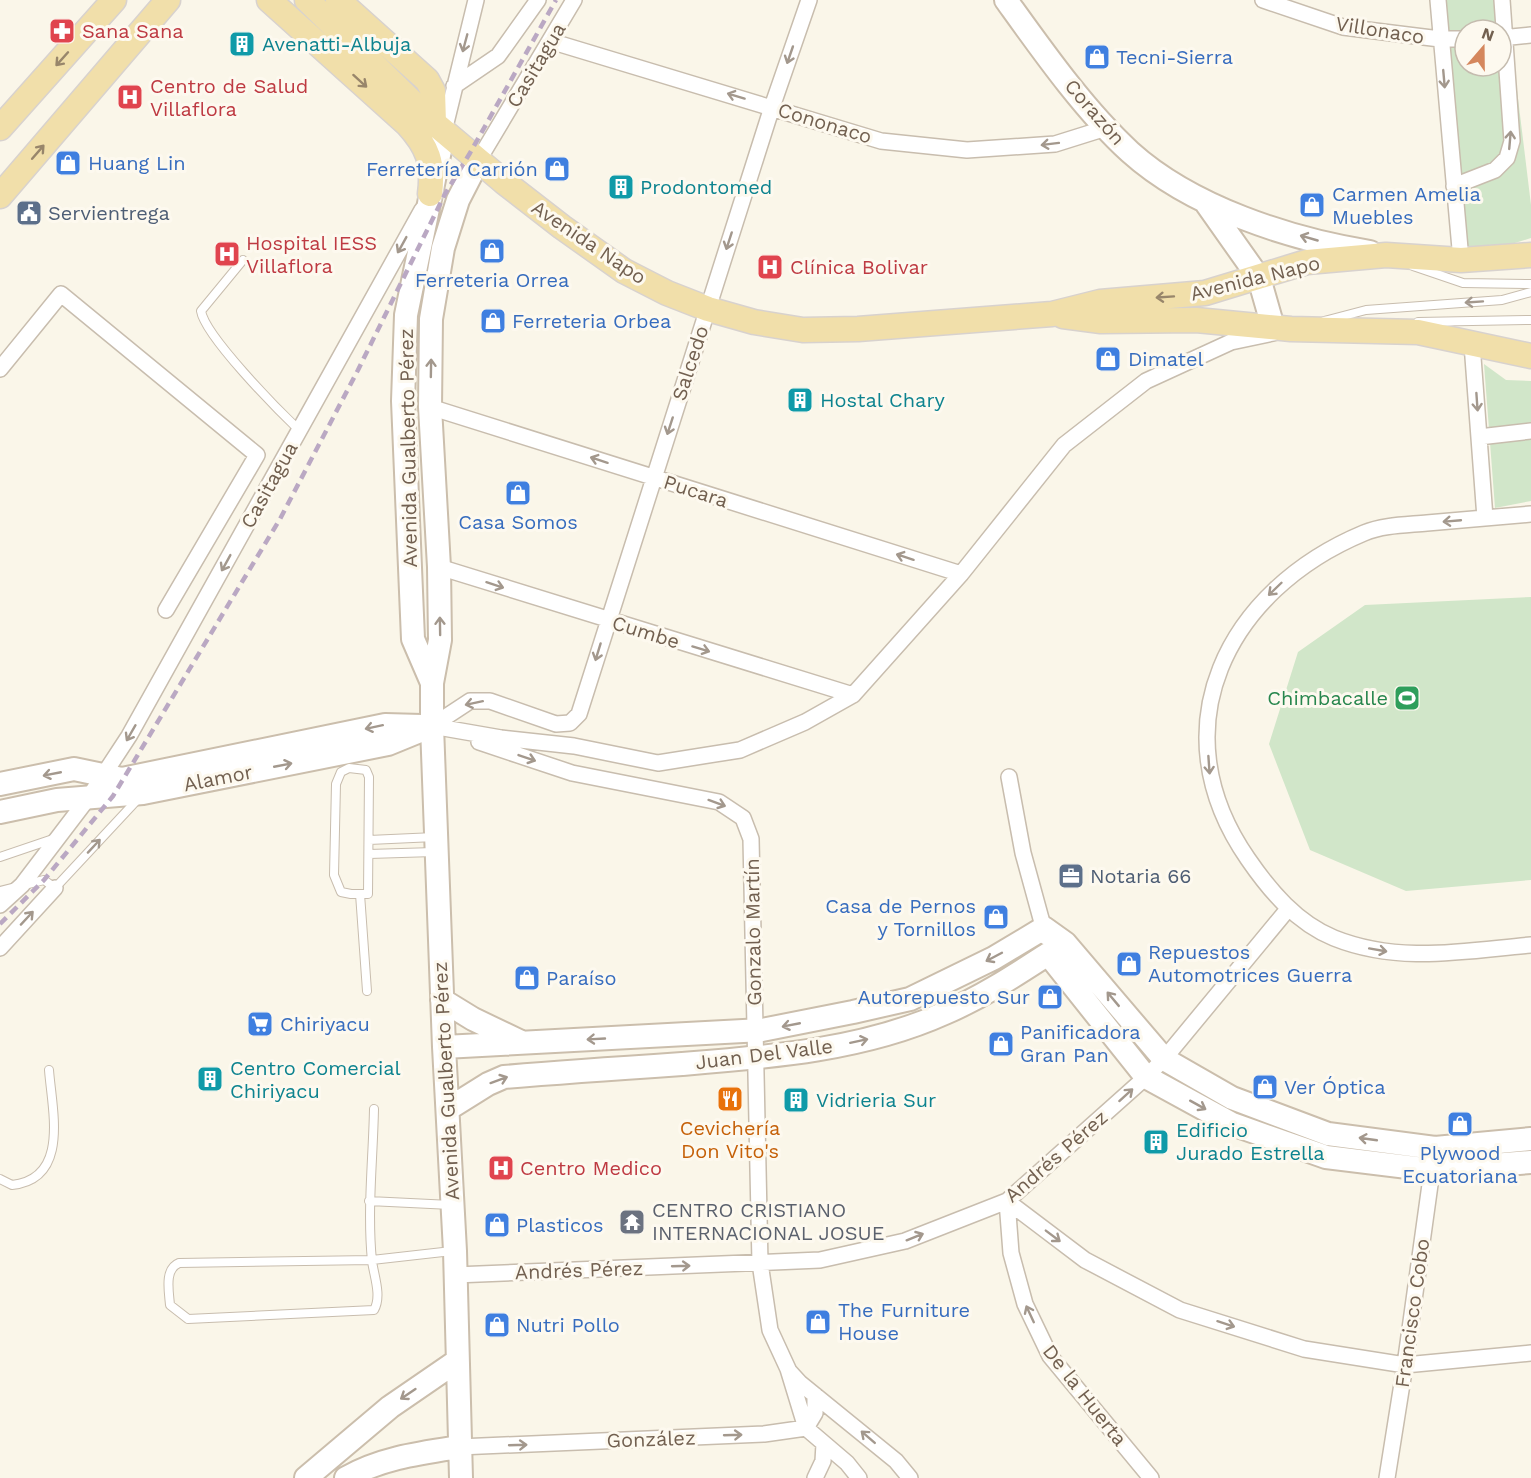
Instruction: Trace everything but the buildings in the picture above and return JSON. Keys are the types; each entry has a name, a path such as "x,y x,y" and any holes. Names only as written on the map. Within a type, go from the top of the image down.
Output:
{"main road":[{"path":"0,128 114,0"},
{"path":"0,196 168,0"},
{"path":"269,0 420,138 429,155 433,175 430,194"},
{"name":"Avenida Napo","path":"307,0 439,127 562,228 624,271 667,293 708,309 754,322 803,330 858,329 1052,314 1100,302 1205,293 1307,262 1386,255 1461,260 1531,255"},
{"path":"338,0 427,80 433,92 439,127 407,124"},
{"name":"Avenida Napo","path":"1052,314 1101,321 1196,320 1282,328 1418,332 1531,356"}],"street":[{"name":"Avenida Gualberto Pérez","path":"432,683 413,639 403,401 406,315 430,194 439,127 454,86 476,0"},
{"name":"Casitagua","path":"454,86 498,56 538,0"},
{"name":"Casitagua","path":"478,161 574,0"},
{"name":"Salcedo","path":"570,723 579,714 772,107 809,0"},
{"name":"Corazón","path":"1006,0 1041,49 1106,128 1150,168 1205,202 1241,217 1302,236 1386,255"},
{"name":"Villonaco","path":"1263,0 1344,27 1453,39"},
{"path":"1438,0 1461,260"},
{"path":"1502,0 1503,18"},
{"path":"1513,37 1531,35"},
{"name":"Cononaco","path":"550,41 881,141 967,150 1055,144 1106,128"},
{"path":"1454,186 1495,170 1508,158 1512,141 1507,78"},
{"name":"Avenida Gualberto Pérez","path":"461,1478 455,1251 444,1047 432,726 432,683 441,640 430,407 431,319 443,248 458,200 478,161"},
{"name":"Casitagua","path":"0,905 22,885 89,797 129,736 430,194"},
{"name":"Corazón","path":"1205,202 1259,278 1282,328"},
{"path":"0,369 61,294 257,455 166,610"},
{"path":"432,726 501,738 574,746 657,762 740,750 805,722 853,695 961,574 1064,445 1146,381 1231,342 1282,328"},
{"path":"1472,344 1485,518"},
{"name":"Pucara","path":"430,407 961,574"},
{"path":"1479,437 1531,431"},
{"path":"1531,514 1390,526 1366,532 1313,559 1280,583 1256,607 1237,634 1221,664 1211,701 1207,736 1209,775 1222,811 1240,847 1262,879 1288,909 1310,925 1332,937 1364,948 1393,953 1421,955 1531,945"},
{"name":"Cumbe","path":"439,567 853,695"},
{"name":"Alamor","path":"0,812 57,800 143,794 388,744 432,726 470,701 490,700 556,724 570,723"},
{"name":"Alamor","path":"0,784 74,769 122,779 385,725 432,726"},
{"name":"Gonzalo Martín","path":"432,726 572,773 719,802 744,818 751,838 760,1263 770,1330 788,1369 806,1428"},
{"path":"1009,777 1023,853 1044,928 1146,1077 1232,1124 1326,1157 1432,1170 1531,1161"},
{"path":"0,948 55,888"},
{"name":"Andrés Pérez","path":"455,1275 820,1260 905,1241 1007,1201 1164,1059 1288,909"},
{"name":"Juan Del Valle","path":"444,1047 754,1030 792,1025 910,999 994,958 1044,928"},
{"path":"1057,949 1164,1059 1232,1098 1328,1134 1435,1148 1531,1139"},
{"name":"Juan Del Valle","path":"448,1109 488,1084 504,1077 757,1058 862,1040 945,1014 1000,986 1057,949"},
{"path":"442,1000 473,1019 522,1042"},
{"name":"Francisco Cobo","path":"1388,1478 1435,1148"},
{"path":"1007,1201 1085,1260 1180,1310 1304,1349 1405,1365 1531,1353"},
{"name":"De la Huerta","path":"1007,1201 1011,1252 1025,1304 1050,1356 1152,1478"},
{"path":"306,1478 390,1407 457,1361"},
{"name":"Gonzalo Martín","path":"788,1369 815,1395 896,1461 910,1478"},
{"path":"815,1395 816,1413 806,1428 847,1463 859,1478"},
{"name":"González","path":"459,1447 764,1434 806,1428"},
{"path":"815,1478 823,1461 824,1444"},
{"path":"346,1478 360,1470 399,1457 459,1447"}],"lane":[{"path":"1386,255 1463,284 1531,285"},
{"path":"243,260 201,311 202,317 213,336 299,430"},
{"path":"1282,328 1366,310 1502,300 1531,292"},
{"path":"1415,322 1531,320"},
{"path":"1282,328 1368,322"},
{"path":"349,768 366,770 369,777 369,854 368,894 341,892 334,875 336,784 341,772 349,768"},
{"path":"0,891 44,880 55,888 143,794"},
{"path":"0,857 57,838"},
{"path":"369,840 436,844"},
{"path":"369,854 436,844"},
{"path":"360,894 367,991"},
{"path":"0,1179 12,1185 28,1182 40,1175 51,1156 54,1136 49,1070"},
{"path":"374,1109 369,1201 372,1260 378,1300 374,1310 188,1319 170,1305 169,1271 172,1265 179,1263 372,1260 455,1251"},
{"path":"369,1201 452,1205"}],"green space":[{"path":"1439,0 1506,0 1508,18 1453,18 1453,78 1513,78 1513,57 1531,205 1531,238 1461,260"},
{"path":"1484,364 1506,380 1531,381 1531,501 1495,508"},
{"name":"Chimbacalle","path":"1531,597 1531,880 1406,891 1310,850 1269,744 1298,652 1365,605"}],"railway":[{"path":"0,924 44,880 113,796 280,519 358,370 445,194 556,0"}],"place":[{"name":"Sana Sana","path":"62,31"},
{"name":"Avenatti-Albuja","path":"242,44"},
{"name":"Tecni-Sierra","path":"1097,57"},
{"name":"Centro de Salud Villaflora","path":"130,97"},
{"name":"Huang Lin","path":"68,163"},
{"name":"Ferretería Carrión","path":"557,169"},
{"name":"Prodontomed","path":"621,187"},
{"name":"Carmen Amelia Muebles","path":"1312,205"},
{"name":"Servientrega","path":"29,213"},
{"name":"Ferreteria Orrea","path":"492,251"},
{"name":"Hospital IESS Villaflora","path":"227,254"},
{"name":"Clínica Bolivar","path":"770,267"},
{"name":"Ferreteria Orbea","path":"493,321"},
{"name":"Dimatel","path":"1108,359"},
{"name":"Hostal Chary","path":"800,400"},
{"name":"Casa Somos","path":"518,493"},
{"name":"Chimbacalle","path":"1407,698"},
{"name":"Notaria 66","path":"1071,876"},
{"name":"Casa de Pernos y Tornillos","path":"996,917"},
{"name":"Repuestos Automotrices Guerra","path":"1129,964"},
{"name":"Paraíso","path":"527,978"},
{"name":"Autorepuesto Sur","path":"1050,997"},
{"name":"Chiriyacu","path":"260,1024"},
{"name":"Panificadora Gran Pan","path":"1001,1044"},
{"name":"Centro Comercial Chiriyacu","path":"210,1079"},
{"name":"Ver Óptica","path":"1265,1087"},
{"name":"Cevichería Don Vito's","path":"730,1099"},
{"name":"Vidrieria Sur","path":"796,1100"},
{"name":"Plywood Ecuatoriana","path":"1460,1124"},
{"name":"Edificio Jurado Estrella","path":"1156,1142"},
{"name":"Centro Medico","path":"501,1168"},
{"name":"CENTRO CRISTIANO INTERNACIONAL JOSUE","path":"632,1222"},
{"name":"Plasticos","path":"497,1225"},
{"name":"The Furniture House","path":"818,1322"},
{"name":"Nutri Pollo","path":"497,1325"}]}
